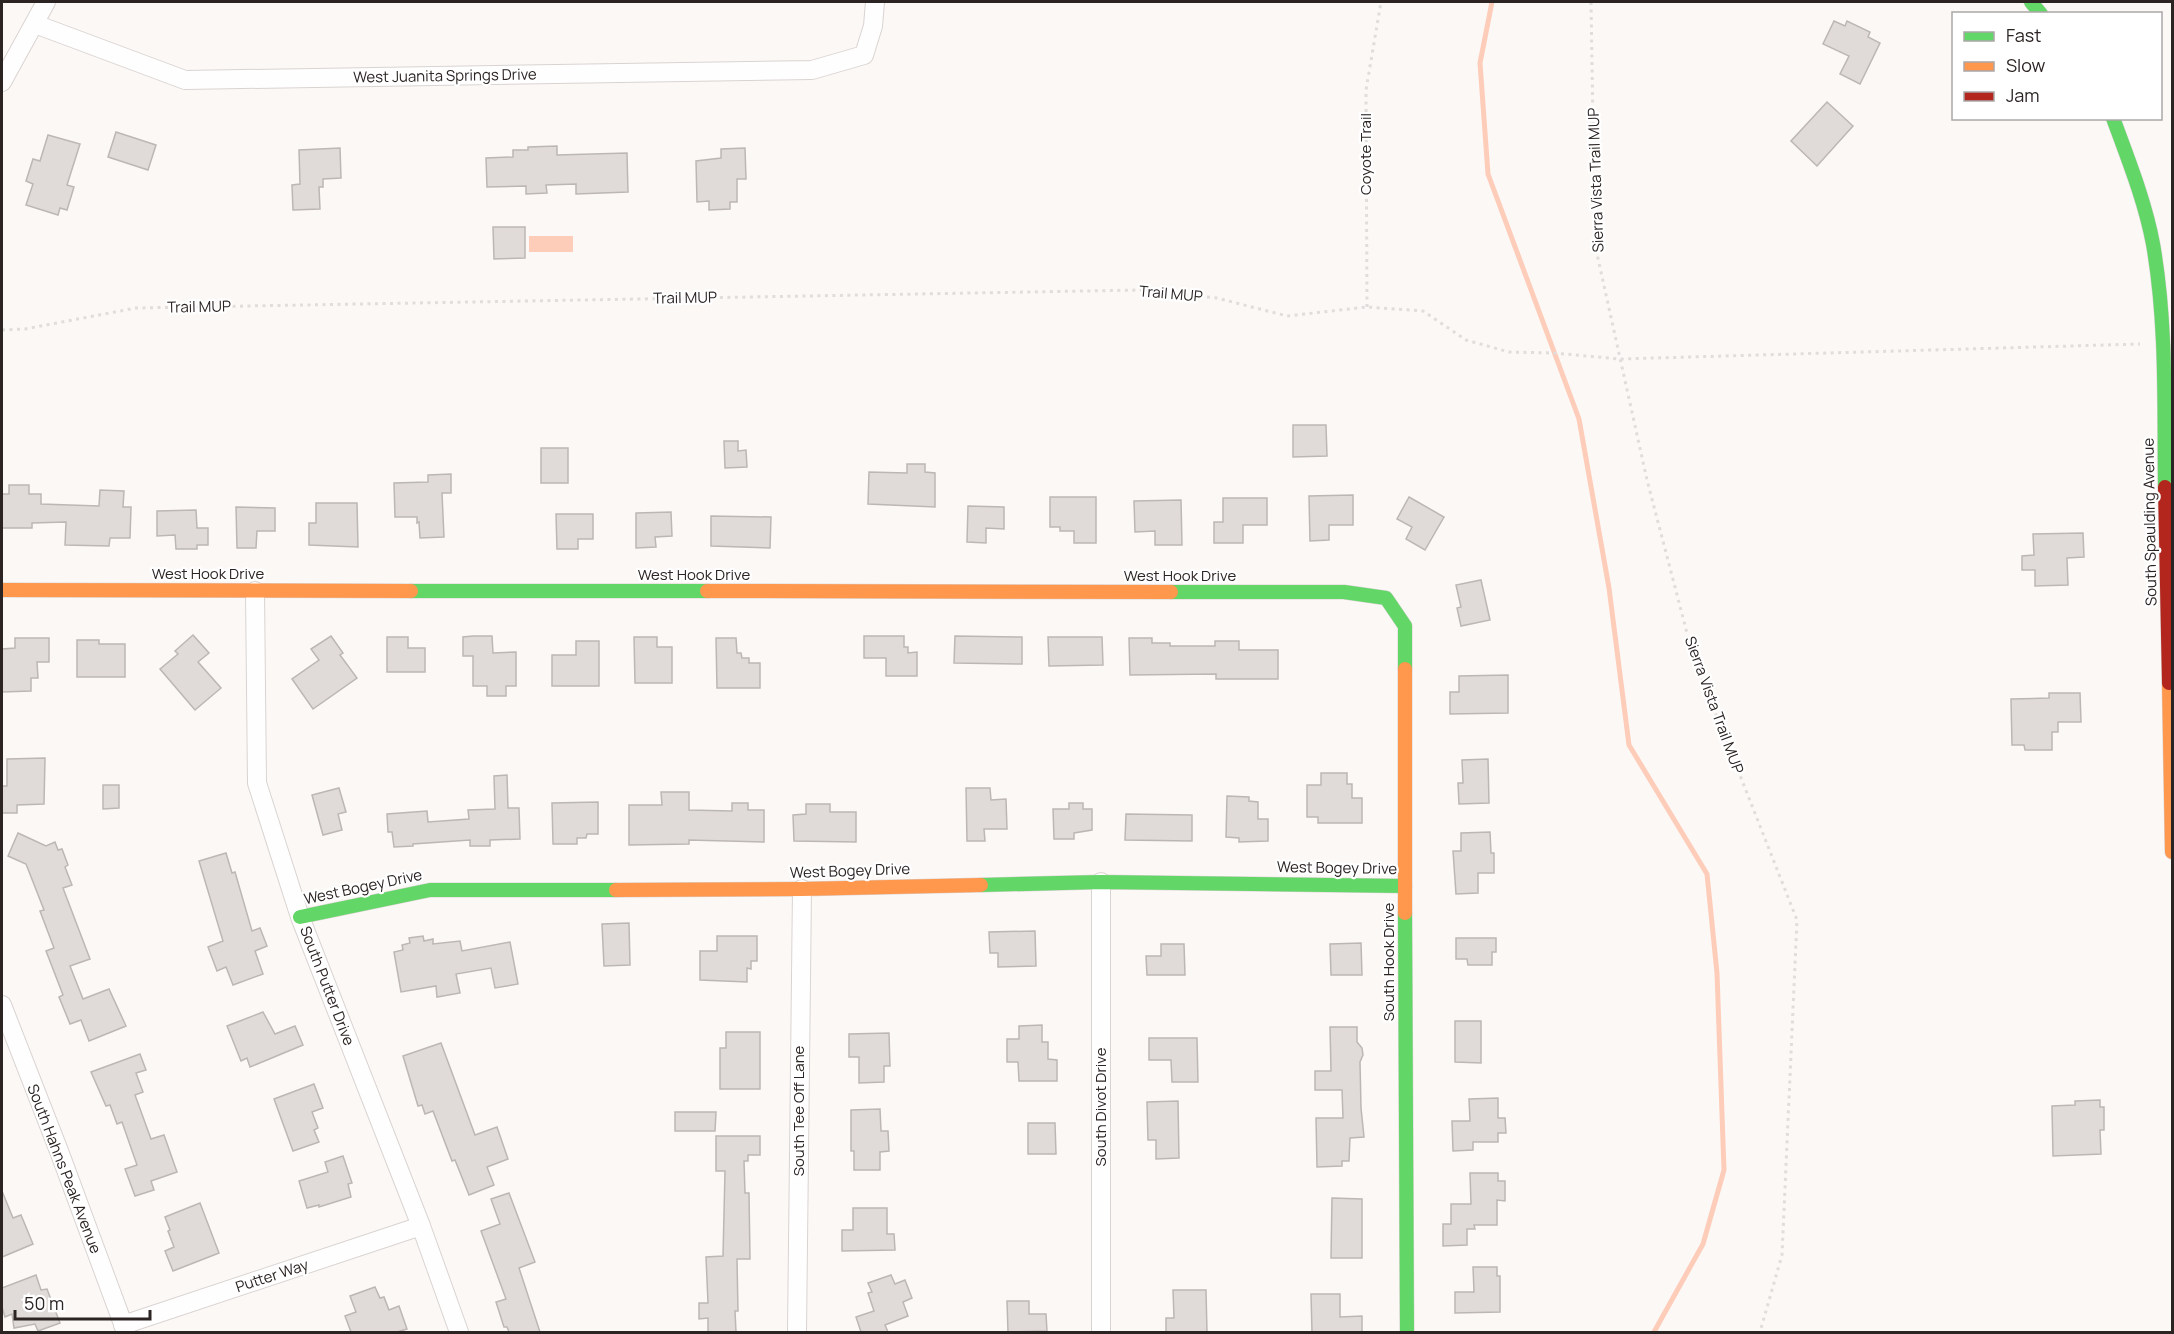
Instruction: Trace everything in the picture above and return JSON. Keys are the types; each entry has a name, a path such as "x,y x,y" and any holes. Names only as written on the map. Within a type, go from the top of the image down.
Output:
{"street":[{"path":"2,82 46,2"},
{"name":"West Juanita Springs Drive","path":"35,24 185,80 812,70 864,55 873,26 875,2"},
{"name":"South Spaulding Avenue","path":"2114,120 2140,194 2153,244 2168,377 2172,852"},
{"name":"West Hook Drive","path":"2,590 1344,592 1386,598"},
{"name":"South Putter Drive","path":"255,591 257,783 300,917 421,1226 459,1332"},
{"name":"South Hook Drive","path":"1386,598 1405,626 1407,1332"},
{"name":"West Bogey Drive","path":"300,917 430,890 802,889 1101,882 1405,886"},
{"name":"South Divot Drive","path":"1101,882 1101,1332"},
{"name":"South Tee Off Lane","path":"797,1332 802,889"},
{"name":"South Hahns Peak Avenue","path":"2,1005 125,1329"},
{"name":"Putter Way","path":"125,1329 421,1226"}],"path":[{"name":"Coyote Trail","path":"1367,308 1366,90 1381,2"},
{"name":"Sierra Vista Trail MUP","path":"1591,2 1595,245 1647,480 1693,656 1797,920 1782,1255 1760,1332"},
{"name":"Trail MUP","path":"2,330 25,329 136,308 1130,291 1217,298 1287,316 1367,308 1422,311 1466,340 1509,352 1554,353 1620,359 2143,344"}],"shaded area":[{"path":"529,236 573,236 573,252 529,252"}],"building":[{"path":"1834,21 1845,26 1847,21 1870,32 1868,37 1880,43 1860,84 1840,74 1849,56 1823,44"},
{"path":"1827,102 1853,126 1817,166 1791,141"},
{"path":"116,132 156,145 148,170 108,157"},
{"path":"48,135 80,144 67,185 74,187 67,210 60,208 58,215 26,205 33,184 26,181 33,159 40,161"},
{"path":"557,146 557,155 627,153 628,192 576,194 576,184 546,185 547,193 526,194 526,186 487,187 486,158 513,157 513,150 528,150 528,147"},
{"path":"340,148 341,178 323,179 323,187 319,187 320,209 293,210 292,185 300,184 299,150"},
{"path":"745,148 746,179 737,179 737,202 730,202 730,209 709,210 709,201 697,202 696,161 721,158 721,149"},
{"path":"493,227 525,227 525,258 494,259"},
{"path":"1293,425 1326,425 1327,456 1293,457"},
{"path":"724,441 738,441 738,451 746,450 747,467 725,468"},
{"path":"541,448 568,448 568,483 541,483"},
{"path":"907,464 925,464 925,472 935,473 935,507 868,504 869,472 907,473"},
{"path":"451,474 451,493 442,493 444,537 420,538 417,517 395,517 394,483 428,482 428,475"},
{"path":"9,485 29,485 29,494 41,494 41,504 99,506 100,490 124,491 123,507 131,507 130,538 110,538 109,546 65,545 66,522 32,523 32,528 2,528 2,494 9,494"},
{"path":"1353,495 1353,525 1329,525 1329,540 1310,541 1309,496"},
{"path":"1050,497 1096,497 1096,543 1074,543 1074,531 1060,531 1060,527 1050,527"},
{"path":"1409,497 1444,517 1425,550 1406,539 1412,527 1397,519"},
{"path":"1223,498 1267,498 1267,525 1243,525 1243,543 1214,543 1214,522 1223,522"},
{"path":"1181,500 1182,545 1155,545 1155,531 1135,532 1134,501"},
{"path":"316,503 357,503 358,547 309,545 309,523 316,523"},
{"path":"968,506 1004,507 1004,529 986,528 986,543 967,542"},
{"path":"236,507 275,508 275,531 257,531 256,548 237,548"},
{"path":"196,510 197,528 208,528 208,545 197,545 197,549 176,549 175,535 157,536 157,511"},
{"path":"671,512 672,536 655,537 656,547 636,548 636,513"},
{"path":"556,514 593,514 593,539 578,539 578,549 557,549"},
{"path":"711,516 771,517 770,548 711,546"},
{"path":"2083,533 2084,557 2067,558 2068,585 2035,586 2035,570 2022,570 2022,556 2034,555 2033,534"},
{"path":"1481,580 1490,620 1461,626 1457,608 1461,607 1456,585"},
{"path":"193,635 209,653 198,662 221,688 195,710 160,669 178,654 175,651"},
{"path":"331,636 343,653 340,655 357,678 313,709 292,679 319,660 311,649"},
{"path":"492,636 493,653 516,652 516,686 506,686 506,696 487,696 487,686 473,686 473,656 463,656 463,637"},
{"path":"864,636 904,636 904,647 908,647 908,653 917,652 917,676 886,676 886,658 864,658"},
{"path":"955,636 1022,637 1022,664 954,663"},
{"path":"387,637 408,637 408,648 425,648 425,672 387,672"},
{"path":"634,637 657,637 657,647 672,647 672,683 635,683"},
{"path":"1048,637 1102,637 1103,665 1049,666"},
{"path":"15,638 49,638 49,662 37,662 38,678 31,678 31,691 2,692 2,649 15,648"},
{"path":"716,638 736,638 737,653 741,653 742,658 749,658 749,663 760,663 760,688 717,688"},
{"path":"1129,638 1152,638 1152,643 1170,643 1170,646 1215,646 1215,641 1239,641 1239,650 1278,650 1278,679 1216,679 1216,674 1130,675"},
{"path":"77,640 99,640 99,644 125,644 125,677 77,677"},
{"path":"576,641 599,641 599,686 552,686 552,655 576,655"},
{"path":"1508,675 1508,713 1450,714 1450,692 1459,692 1459,676"},
{"path":"2049,693 2080,693 2081,722 2058,722 2058,732 2052,732 2052,750 2025,750 2024,745 2012,745 2011,699 2049,698"},
{"path":"45,758 44,804 17,805 17,813 2,813 2,786 7,786 7,759"},
{"path":"1488,759 1489,803 1459,804 1458,783 1463,783 1462,760"},
{"path":"1321,773 1347,773 1347,784 1352,784 1352,798 1362,798 1362,823 1318,823 1318,817 1307,817 1307,785 1321,785"},
{"path":"507,775 508,808 519,808 520,839 490,840 490,846 470,846 470,840 394,847 392,832 388,832 387,814 427,811 428,822 469,819 468,810 495,809 494,776"},
{"path":"103,785 119,785 119,808 103,809"},
{"path":"339,788 346,812 338,814 342,830 323,835 312,795"},
{"path":"966,788 990,788 991,800 1006,799 1007,829 984,829 985,841 967,841"},
{"path":"661,792 689,792 689,810 732,811 732,803 748,803 748,810 764,810 764,842 689,840 689,844 629,845 629,805 662,805"},
{"path":"1227,796 1249,797 1249,801 1258,802 1258,819 1268,819 1268,841 1239,842 1239,838 1226,837"},
{"path":"598,802 598,834 587,834 586,838 577,838 577,844 553,844 552,803"},
{"path":"1069,803 1083,803 1083,809 1092,809 1092,830 1074,833 1074,839 1054,839 1053,809 1069,809"},
{"path":"806,804 830,804 830,812 856,812 856,842 794,841 793,815 806,814"},
{"path":"1126,814 1192,815 1192,841 1125,840"},
{"path":"1490,832 1491,853 1494,853 1494,873 1478,873 1478,893 1456,894 1453,851 1461,851 1461,833"},
{"path":"18,833 46,846 55,842 58,850 62,849 68,865 65,867 72,885 63,888 90,959 70,966 83,999 109,989 126,1026 89,1041 81,1020 70,1024 59,997 63,995 46,951 54,948 40,911 44,910 26,864 8,856"},
{"path":"226,853 232,873 235,872 252,931 260,928 267,946 255,951 263,974 233,985 226,967 217,971 208,947 223,941 199,861"},
{"path":"629,923 630,965 604,966 602,924"},
{"path":"1035,931 1036,966 998,967 998,953 990,953 989,932"},
{"path":"423,936 424,941 433,939 433,944 460,941 462,951 510,942 518,984 495,988 491,968 456,974 460,993 437,997 436,986 401,992 394,952 403,950 402,945 410,943 409,938"},
{"path":"717,936 757,936 757,961 751,961 751,969 747,968 747,982 700,980 700,951 717,951"},
{"path":"1456,938 1496,938 1496,952 1492,952 1492,965 1468,965 1467,959 1456,959"},
{"path":"1361,943 1362,975 1331,975 1330,944"},
{"path":"1161,944 1184,944 1185,975 1147,975 1146,956 1161,956"},
{"path":"263,1012 275,1034 295,1026 303,1045 250,1067 247,1058 241,1061 227,1026"},
{"path":"1455,1021 1481,1021 1481,1063 1455,1062"},
{"path":"1042,1025 1042,1042 1048,1042 1048,1059 1057,1060 1057,1081 1019,1081 1018,1062 1007,1062 1007,1039 1019,1039 1019,1026"},
{"path":"1330,1027 1357,1027 1357,1042 1362,1048 1363,1055 1360,1062 1364,1137 1350,1138 1349,1161 1342,1161 1342,1166 1317,1167 1316,1118 1343,1118 1342,1090 1315,1090 1315,1071 1331,1071"},
{"path":"726,1032 760,1032 760,1089 720,1089 720,1048 726,1048"},
{"path":"889,1033 890,1066 884,1066 884,1082 859,1083 859,1057 849,1057 849,1034"},
{"path":"1149,1038 1197,1038 1198,1082 1172,1082 1171,1060 1149,1060"},
{"path":"441,1043 475,1135 497,1127 508,1159 487,1167 494,1185 469,1195 455,1160 452,1161 433,1111 425,1114 422,1105 418,1106 403,1056"},
{"path":"140,1054 146,1070 136,1073 143,1092 135,1095 151,1139 164,1135 177,1172 151,1181 154,1190 135,1196 125,1169 137,1165 122,1122 117,1124 110,1105 106,1106 91,1072"},
{"path":"314,1084 323,1108 312,1112 318,1128 314,1130 319,1142 293,1151 274,1099"},
{"path":"1498,1098 1498,1118 1505,1118 1506,1133 1498,1133 1498,1142 1473,1142 1473,1150 1453,1151 1452,1121 1470,1121 1469,1099"},
{"path":"2100,1100 2100,1107 2104,1107 2104,1130 2100,1130 2101,1154 2053,1156 2052,1106 2075,1105 2075,1101"},
{"path":"1178,1101 1179,1158 1156,1159 1156,1140 1148,1140 1147,1102"},
{"path":"880,1109 881,1131 888,1131 889,1151 880,1152 880,1170 854,1170 854,1151 851,1151 851,1110"},
{"path":"675,1112 716,1112 715,1131 675,1131"},
{"path":"1028,1123 1055,1123 1056,1154 1028,1154"},
{"path":"716,1136 760,1136 760,1155 748,1155 748,1161 744,1161 745,1193 749,1193 750,1259 737,1259 736,1332 708,1332 708,1318 699,1319 699,1303 708,1303 706,1257 723,1256 725,1171 716,1171"},
{"path":"343,1156 352,1183 348,1184 351,1197 319,1207 319,1205 307,1208 299,1181 328,1172 325,1162"},
{"path":"1470,1173 1498,1173 1498,1181 1505,1181 1505,1201 1497,1200 1497,1225 1474,1225 1475,1229 1467,1229 1467,1245 1443,1246 1443,1224 1451,1224 1451,1204 1471,1204"},
{"path":"2,1191 13,1218 21,1215 33,1244 2,1257"},
{"path":"509,1193 535,1262 519,1268 540,1332 509,1332 507,1327 504,1327 496,1302 506,1299 481,1231 500,1224 491,1199"},
{"path":"1332,1198 1362,1199 1362,1258 1331,1258"},
{"path":"200,1203 219,1253 173,1271 165,1251 174,1247 165,1217"},
{"path":"853,1208 887,1208 887,1234 894,1234 895,1250 842,1251 842,1230 853,1230"},
{"path":"1473,1267 1497,1267 1497,1276 1500,1276 1500,1312 1455,1313 1455,1292 1474,1292"},
{"path":"36,1275 41,1290 47,1289 60,1323 38,1331 35,1324 14,1328 12,1314 5,1317 2,1307 2,1288"},
{"path":"891,1275 895,1284 905,1280 912,1298 903,1302 908,1316 885,1325 888,1332 861,1332 856,1317 874,1311 868,1293 872,1292 868,1283"},
{"path":"375,1287 380,1298 384,1297 389,1310 399,1306 407,1329 397,1332 351,1332 345,1316 356,1312 350,1296"},
{"path":"1173,1290 1206,1290 1207,1332 1166,1332 1166,1318 1174,1318"},
{"path":"1311,1294 1340,1294 1340,1317 1362,1316 1362,1332 1312,1332"},
{"path":"1007,1301 1029,1301 1029,1314 1046,1314 1047,1331 1008,1332"}],"waterway":[{"path":"1492,2 1480,63 1488,174 1579,419 1609,588 1629,745 1707,874 1717,973 1724,1170 1703,1244 1654,1332"}],"traffic: fast":[{"path":"2031,2 2039,12"},
{"path":"2114,120 2136,180 2153,244 2161,304 2165,487"},
{"path":"411,591 707,591"},
{"path":"1171,592 1344,592 1386,598 1405,626 1405,669"},
{"path":"981,885 1101,882 1405,886"},
{"path":"300,917 430,890 616,890"},
{"path":"1405,913 1407,1332"}],"traffic: slow":[{"path":"2,590 411,591"},
{"path":"707,591 1171,592"},
{"path":"1405,669 1405,913"},
{"path":"2169,683 2172,852"},
{"path":"616,890 981,885"}],"traffic: jam":[{"path":"2165,487 2169,683"}]}
